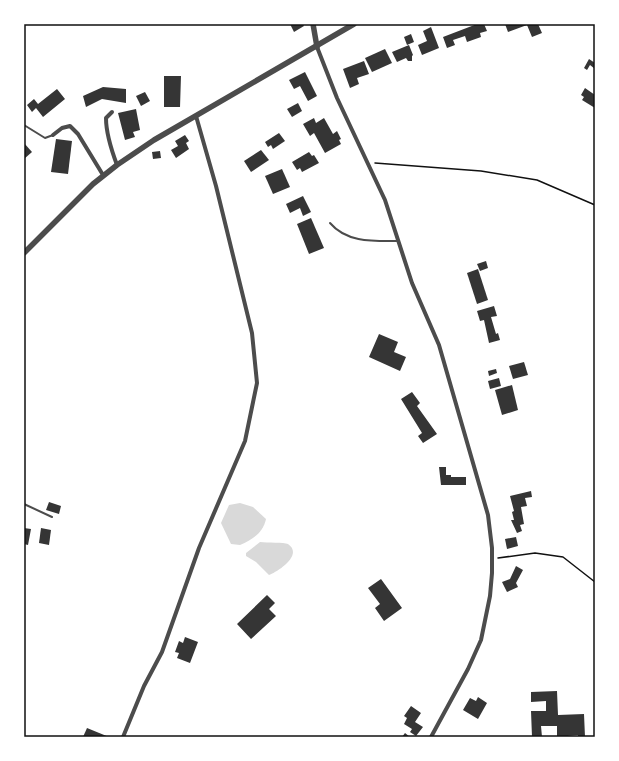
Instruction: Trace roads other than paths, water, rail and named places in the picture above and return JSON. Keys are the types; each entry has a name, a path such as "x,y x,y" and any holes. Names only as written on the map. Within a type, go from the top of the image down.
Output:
{"street":[{"path":"313,24 317,47 337,98 369,162 384,200 412,283 439,345 488,515 492,558 490,596 480,640 468,669 431,737"},
{"path":"24,253 103,175 117,165 154,140 317,47 354,24"},
{"path":"112,112 106,118 106,123 109,143 117,165"},
{"path":"123,737 144,686 162,652 199,548 245,441 257,383 252,333 216,186 196,116"},
{"path":"53,135 62,128 70,126 78,134 103,175"}],"lane":[{"path":"24,125 45,138 53,135"},
{"path":"330,223 340,232 353,238 364,240 398,241"},
{"path":"24,504 52,517"}]}
